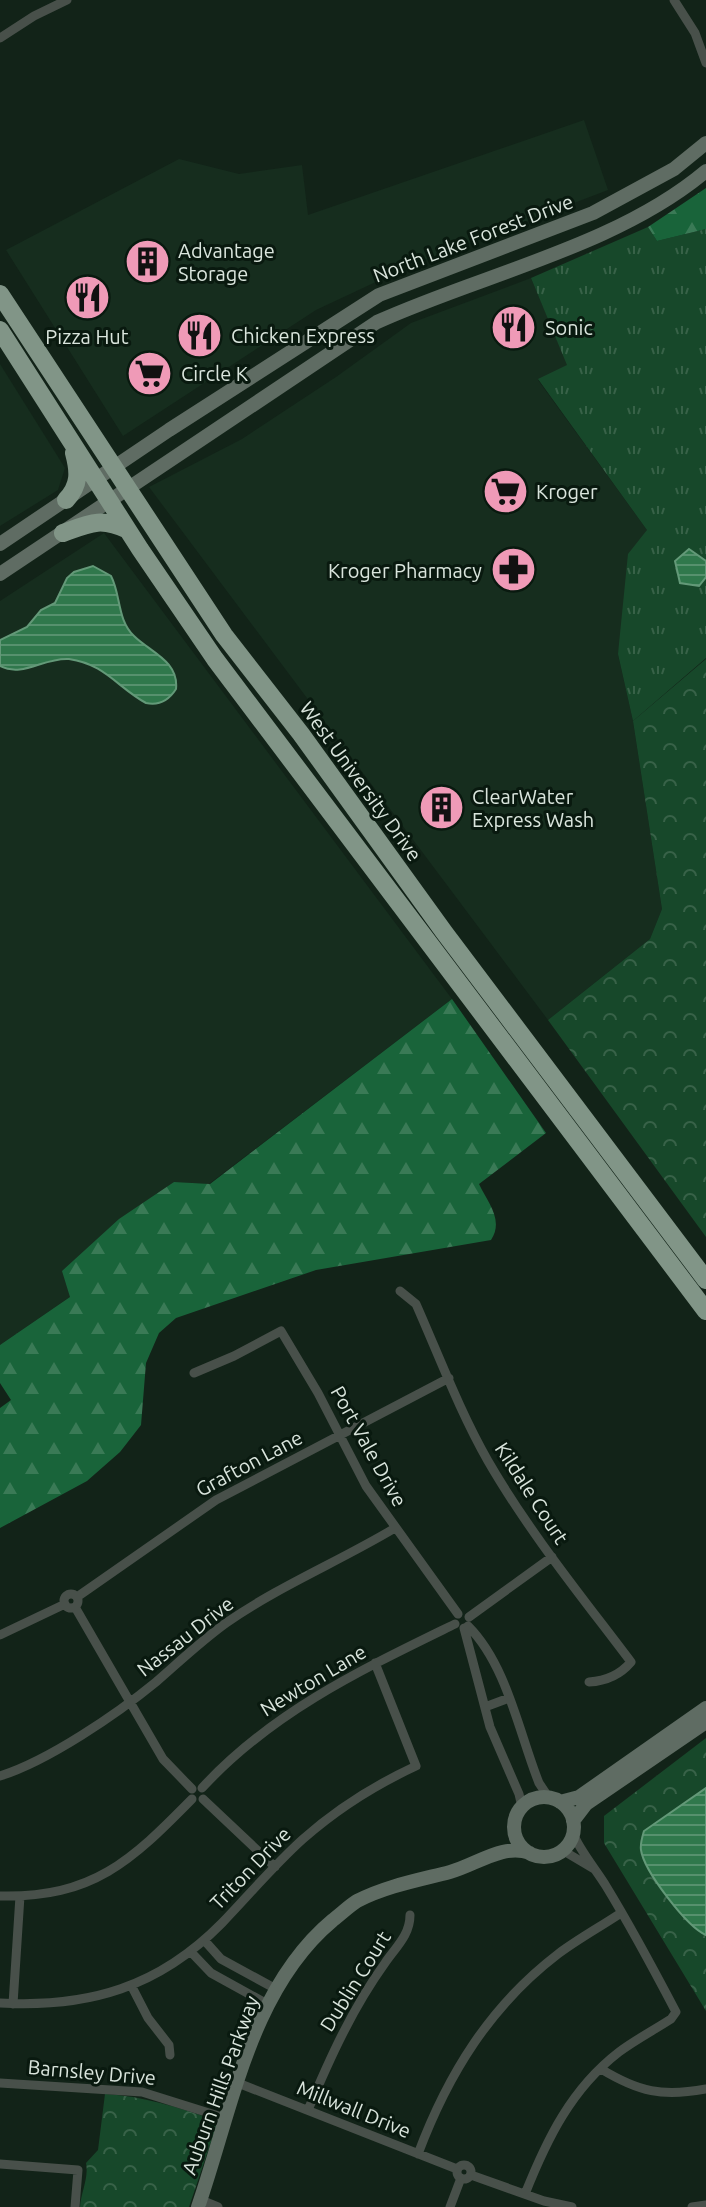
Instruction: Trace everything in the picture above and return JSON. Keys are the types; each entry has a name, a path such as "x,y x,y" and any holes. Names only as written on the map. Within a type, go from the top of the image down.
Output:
{"highway":[{"name":"West University Drive","path":"2,302 224,635 301,734 406,881 706,1280"},
{"path":"0,330 215,659 706,1311"},
{"path":"66,500 76,486 78,475 72,442"},
{"path":"63,533 96,521 113,522 128,530"},
{"path":"427,941 445,943 525,1049 542,1060"}],"main road":[{"name":"North Lake Forest Drive","path":"0,544 379,295 593,213 674,169 706,143"},
{"name":"North Lake Forest Drive","path":"0,574 377,322 606,233 684,190 706,171"},
{"path":"465,261 472,283"},
{"path":"290,351 303,371"},
{"path":"706,1708 579,1797 532,1800 522,1807 514,1822 518,1842 530,1853 547,1857 562,1850 586,1804 706,1722"},
{"path":"555,1800 569,1810 573,1827"},
{"name":"Auburn Hills Parkway","path":"483,1859 504,1841 514,1822"},
{"name":"Auburn Hills Parkway","path":"199,2204 225,2118 269,2005 276,1989 311,1938 355,1902 392,1887 463,1869 514,1849 530,1853"}],"street":[{"path":"0,38 67,0"},
{"path":"674,0 695,33 706,63"},
{"path":"695,33 706,43"},
{"name":"Kildale Court","path":"400,1291 416,1304 488,1461 552,1557 631,1662 624,1671 602,1681 589,1682"},
{"name":"Port Vale Drive","path":"194,1373 281,1331 318,1393 361,1478 463,1622 477,1635 509,1698 539,1783 555,1800"},
{"name":"Grafton Lane","path":"0,1635 72,1603 200,1509 449,1378"},
{"name":"Nassau Drive","path":"0,1776 47,1756 129,1702 208,1636 249,1608 348,1557 395,1528"},
{"name":"Newton Lane","path":"0,1896 59,1891 114,1870 144,1847 236,1754 286,1714 331,1685 463,1622 552,1557"},
{"path":"72,1603 163,1759 275,1867"},
{"name":"Port Vale Drive","path":"463,1622 485,1707 522,1807"},
{"name":"Triton Drive","path":"0,2003 65,2003 131,1985 161,1971 204,1940 311,1832 349,1803 416,1766 375,1663"},
{"path":"485,1707 509,1698"},
{"path":"525,2194 561,2116 601,2069 629,2045 671,2019 676,2012 621,1913 576,1842 573,1827"},
{"path":"562,1850 596,1871"},
{"path":"13,2004 20,1896"},
{"path":"418,2154 452,2075 497,2010 526,1980 560,1952 621,1913"},
{"name":"Dublin Court","path":"308,2110 342,2032 360,1999 407,1933 410,1915"},
{"path":"204,1940 231,1966 276,1989"},
{"path":"190,1951 222,1980 269,2005"},
{"path":"222,1980 231,1966"},
{"path":"131,1985 148,2018 169,2045 170,2055"},
{"path":"601,2069 657,2094 706,2089"},
{"name":"Barnsley Drive","path":"0,2083 142,2092 225,2118"},
{"name":"Millwall Drive","path":"238,2083 463,2174 572,2207"},
{"path":"0,2164 78,2170 75,2207"},
{"path":"450,2207 463,2174"},
{"path":"199,2204 218,2207"},
{"path":"692,2207 706,2205"}],"shaded area":[{"path":"584,120 608,190 412,265 316,310 123,436 6,250 179,159 239,174 302,165 308,215"},
{"path":"531,278 568,365 538,380 647,530 618,654 633,721 662,909 650,939 548,1020 149,487 242,439 411,323"},
{"path":"0,364 65,468 58,490 0,526"},
{"path":"104,533 452,999 209,1184 174,1182 70,1297 0,1345 0,601"},
{"path":"689,549 706,561 706,577 699,586 680,583 675,561"},
{"path":"93,566 111,576 129,630 173,671 176,689 164,701 146,703 102,671 69,659 17,670 0,666 0,640 27,627 41,610 55,603 67,578 74,572"},
{"path":"706,1788 706,1935 688,1921 650,1871 641,1841 644,1831"}],"green space":[{"path":"706,188 706,229 657,241 648,227"},
{"path":"648,227 657,241 706,229 706,658 633,721 618,654 628,554 647,530 538,379 567,365 531,278"},
{"path":"706,659 706,1237 548,1020 650,939 662,909 633,721"},
{"path":"452,999 546,1133 479,1184 495,1219 495,1233 491,1240 316,1270 176,1318 159,1333 146,1363 141,1425 120,1452 87,1481 0,1528 0,1408 11,1400 0,1383 0,1345 70,1297 62,1271 119,1219 174,1182 210,1184"},
{"path":"706,1738 706,2011 604,1843 604,1816"},
{"path":"105,2094 172,2106 212,2119 216,2127 189,2207 80,2207 86,2163 98,2150"}],"place":[{"name":"Advantage Storage","path":"147,261"},
{"name":"Pizza Hut","path":"87,297"},
{"name":"Sonic","path":"514,327"},
{"name":"Chicken Express","path":"200,335"},
{"name":"Circle K","path":"150,373"},
{"name":"Kroger","path":"505,491"},
{"name":"Kroger Pharmacy","path":"513,570"},
{"name":"ClearWater Express Wash","path":"441,808"}]}
